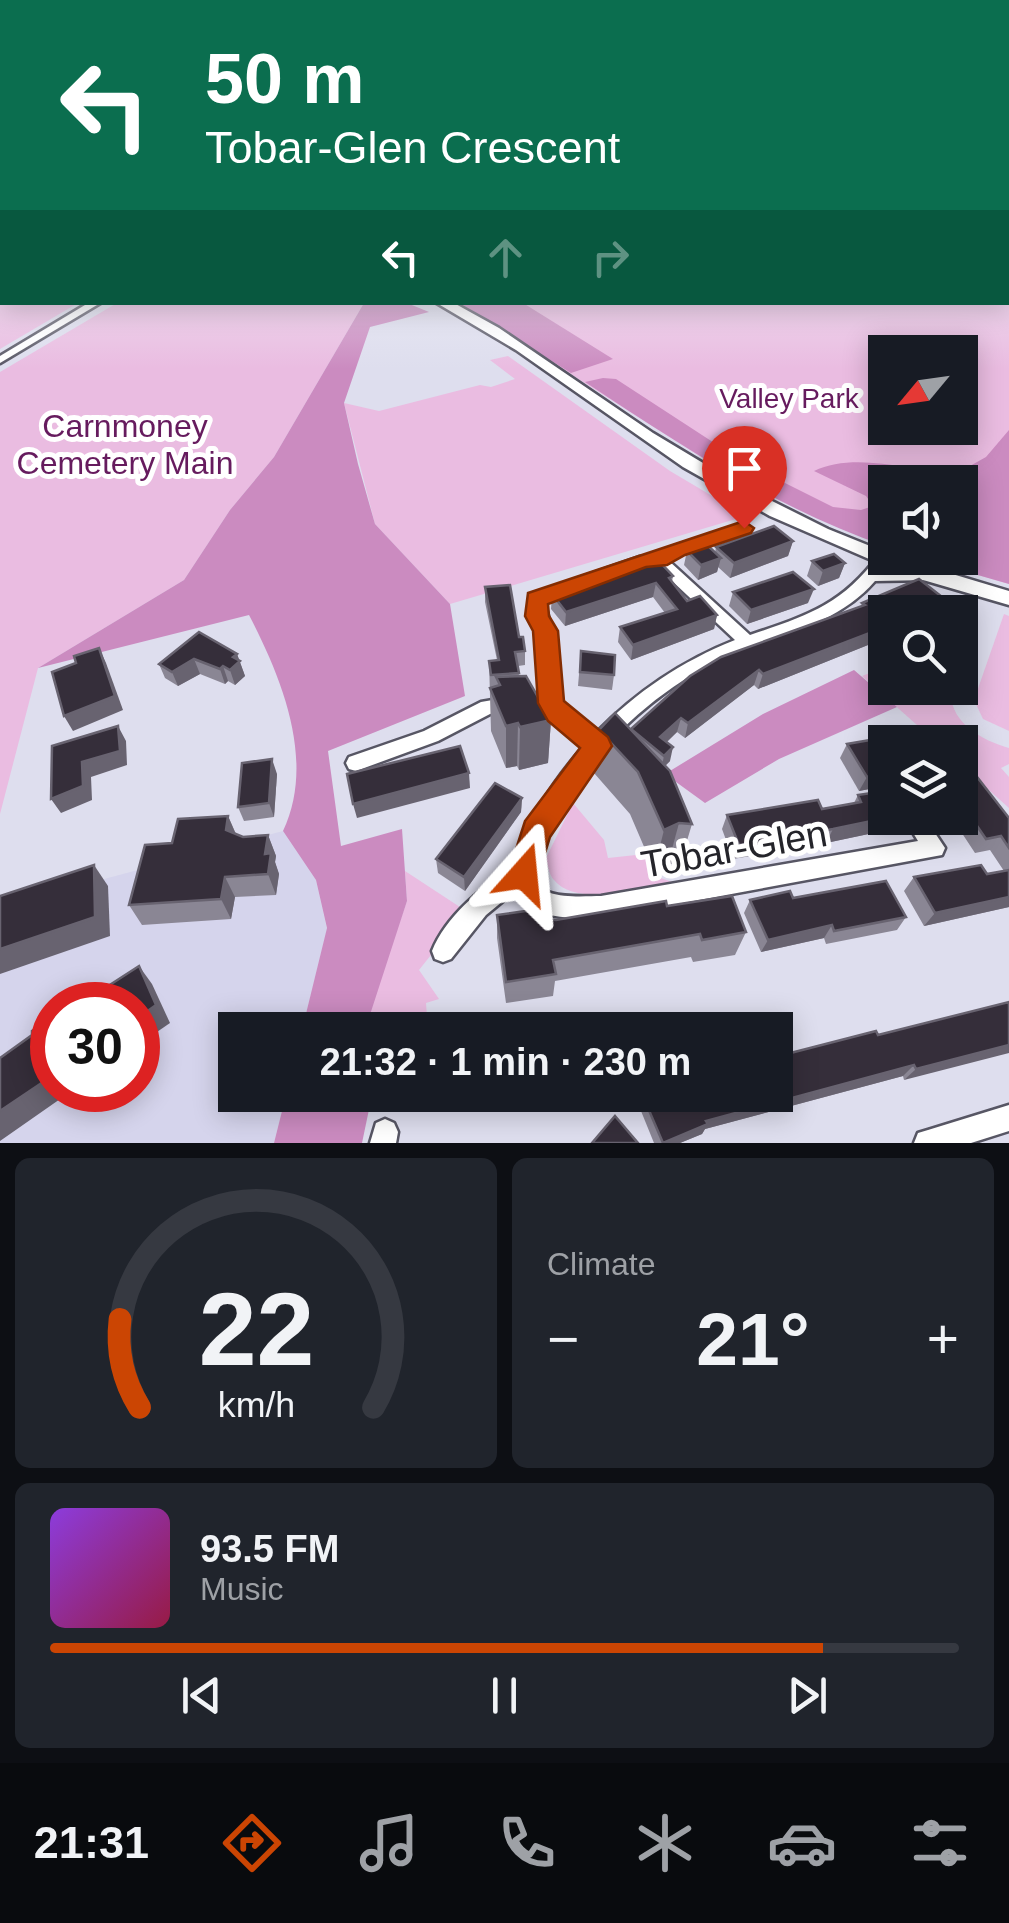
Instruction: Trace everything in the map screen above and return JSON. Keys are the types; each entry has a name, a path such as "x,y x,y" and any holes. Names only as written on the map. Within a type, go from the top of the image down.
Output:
{"main road":[{"path":"445,305 492,331 736,492 868,563"},
{"path":"929,575 1009,598"}],"street":[{"path":"0,360 93,305"},
{"path":"598,746 557,713 551,703 546,631 537,616 536,599 744,528"},
{"path":"659,560 748,644"},
{"path":"443,951 475,908 500,886 524,874 536,831 598,746 672,678 715,655 835,610 853,598 871,575"},
{"path":"356,763 430,736 487,707 551,703"},
{"name":"Tobar-Glen","path":"524,874 533,895 552,906 601,907 935,848 926,835"},
{"path":"928,1143 1009,1118"}],"shaded area":[{"path":"363,305 412,305 429,312 370,327 344,403 375,524 450,604 465,696 328,751 341,846 402,829 407,901 371,1012 306,1012 327,928 316,880 283,831 296,777 291,721 273,666 249,615 38,668 184,580 230,510 274,457"},
{"path":"462,305 526,305 613,359 571,373"},
{"path":"616,379 745,463 833,507 868,508 868,540 767,494 693,452 585,382"},
{"path":"1009,430 1009,584 978,575 978,465 972,465 986,457"},
{"path":"864,462 891,465 868,465 868,499 814,471 829,465"},
{"path":"854,670 868,682 868,705 897,707 779,759 705,803 665,774 763,714"},
{"path":"283,831 316,880 327,929 306,1012 218,1012 218,1112 282,1112 274,1143 0,1143 0,907"},
{"path":"282,1112 368,1112 362,1143 274,1143"}],"green space":[{"path":"0,305 75,305 0,349"},
{"name":"Carnmoney Cemetery Main","path":"114,305 363,305 274,457 230,510 184,580 38,668 0,814 0,372"},
{"name":"Valley Park","path":"462,305 1009,305 1009,584 978,575 978,465 868,465 868,539 712,464"},
{"path":"508,356 670,471 746,516 450,604 375,524 344,403 379,411 480,385 491,387 515,379 490,360"},
{"path":"1004,614 1009,616 1009,731 983,719 976,705 978,689"},
{"path":"895,705 953,705 966,725 917,725"},
{"path":"978,735 1009,748 1009,764 1001,768 1009,777 1009,808 978,780"},
{"path":"573,803 604,840 608,858 645,854 652,875 678,884 595,895 564,888 552,878 546,858"},
{"path":"405,871 466,911 419,970 439,999 426,1003 427,1012 368,1012 407,901"}],"building":[{"path":"774,526 793,541 734,563 716,547"},
{"path":"706,544 721,558 701,565 687,551"},
{"path":"834,554 845,563 823,571 812,561"},
{"path":"656,558 673,576 669,578 687,601 700,596 717,615 633,645 620,627 677,609 656,583 566,612 552,594"},
{"path":"793,572 814,589 751,610 733,592"},
{"path":"919,579 939,595 881,595"},
{"path":"510,585 525,651 515,652 519,673 491,675 489,661 499,660 485,587"},
{"path":"868,600 868,634 763,674 759,670 688,723 681,718 660,737 673,747 664,756 631,729 690,676 721,657 865,605 862,603"},
{"path":"199,632 237,654 233,657 240,661 230,670 194,659 172,672 159,664"},
{"path":"99,648 115,696 64,716 52,672 76,663 74,656"},
{"path":"581,651 615,655 614,675 580,672"},
{"path":"526,676 551,720 506,726 490,688 500,685 496,677"},
{"path":"615,713 670,771 692,824 679,823 664,830 638,772 599,730"},
{"path":"118,726 120,751 82,762 83,786 51,799 52,746"},
{"path":"868,740 868,777 867,777 847,744"},
{"path":"460,746 469,773 353,804 347,774"},
{"path":"272,759 269,803 238,807 242,763"},
{"path":"978,778 1009,818 1009,848 1001,836 986,839 978,827"},
{"path":"495,783 522,798 464,877 436,859"},
{"path":"868,793 868,822 739,845 727,815 818,800 822,809 861,802 858,795"},
{"path":"228,816 226,830 243,837 268,835 268,874 225,877 221,899 129,905 145,845 172,843 178,819"},
{"path":"94,865 95,917 0,949 0,896"},
{"path":"981,865 987,874 1009,870 1009,897 935,913 914,877"},
{"path":"886,881 906,917 834,931 832,925 768,940 750,900 790,891 793,898"},
{"path":"732,896 746,932 702,940 700,934 553,960 556,974 506,982 497,915 540,909 542,919 556,920 666,901 667,906"},
{"path":"139,966 146,982 114,982"},
{"path":"1009,1002 1009,1045 916,1069 914,1065 793,1098 793,1052 876,1031 878,1035"},
{"path":"30,1036 30,1091 0,1111 0,1058"},
{"path":"650,1112 739,1112 706,1121 708,1124 663,1143"},
{"path":"615,1116 638,1143 592,1143"}],"route":[{"path":"524,874 536,831 598,746 557,713 551,703 546,631 537,616 536,599 594,576 644,560 659,560 677,550 744,528"}]}
